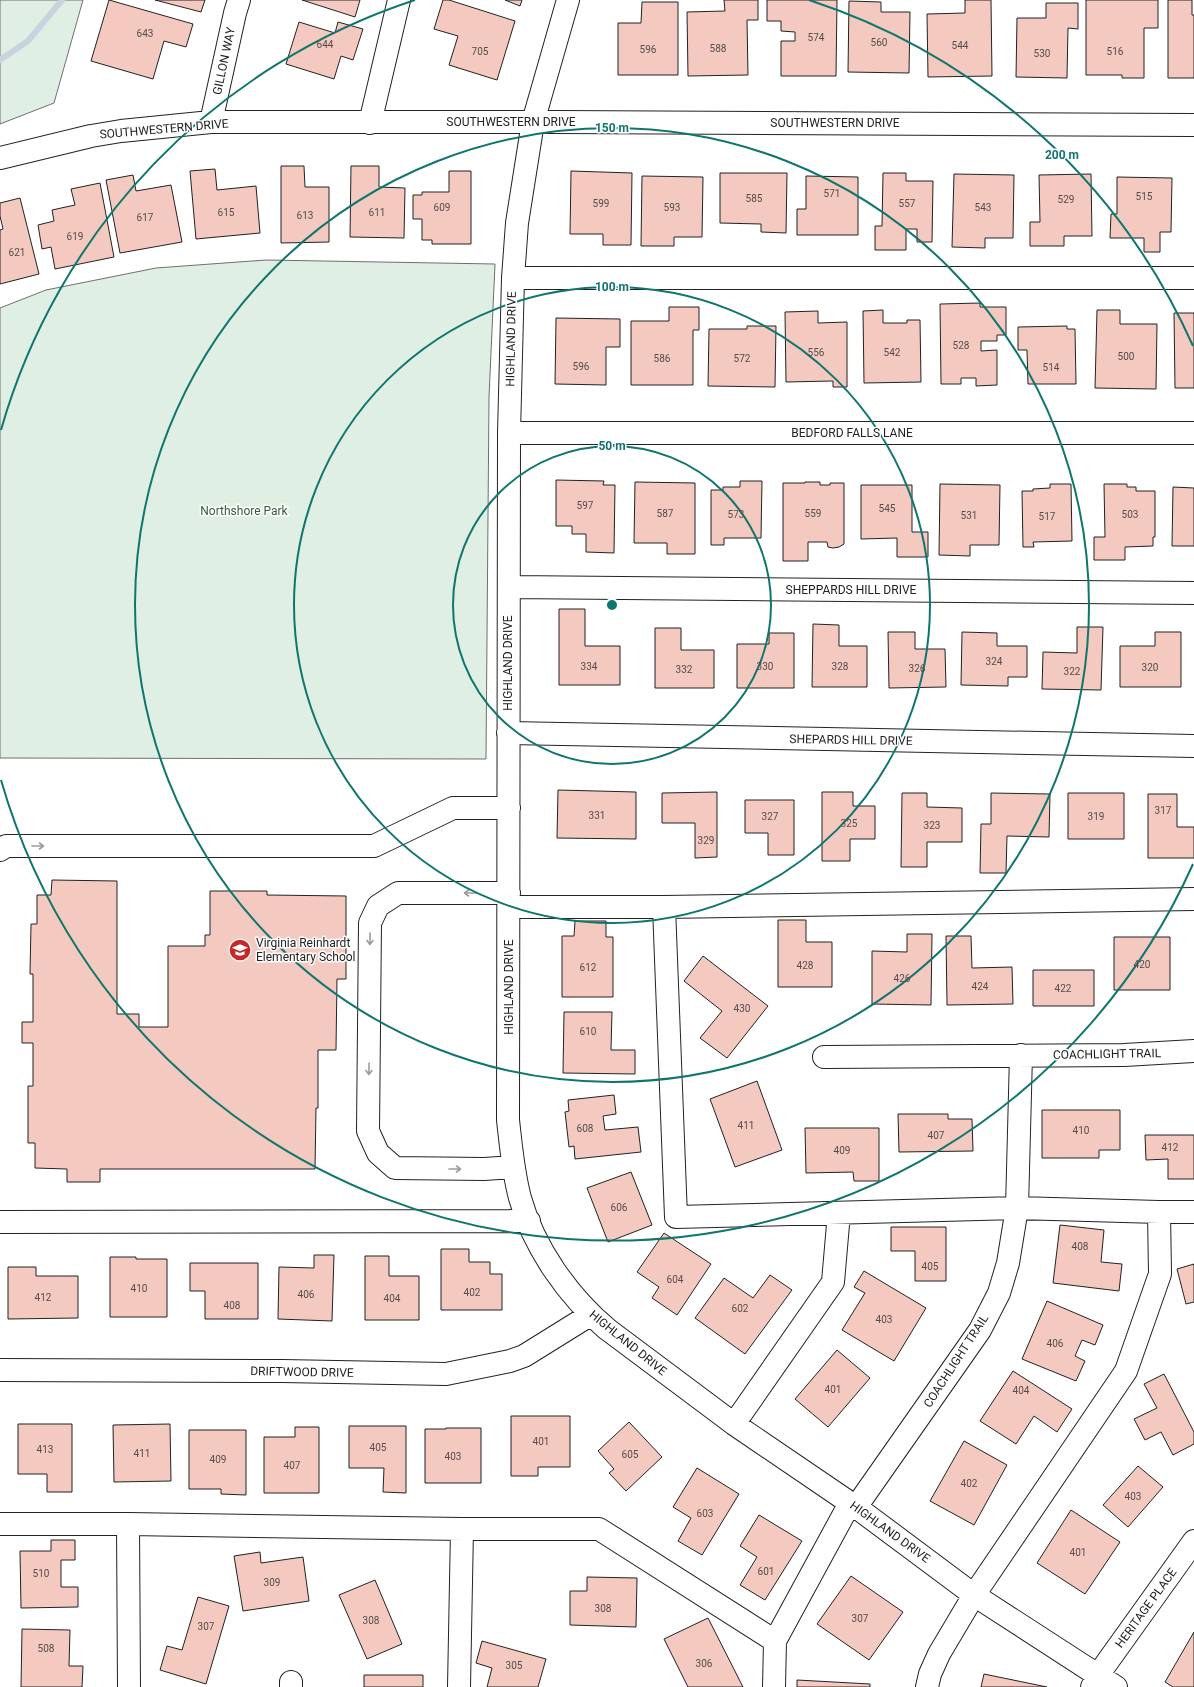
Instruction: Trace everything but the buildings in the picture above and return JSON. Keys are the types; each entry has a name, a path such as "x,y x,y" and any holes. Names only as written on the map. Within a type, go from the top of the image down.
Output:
{"street":[{"name":"GILLON WAY","path":"211,122 239,0"},
{"path":"370,123 399,0"},
{"name":"HIGHLAND DRIVE","path":"568,0 533,122 517,223 513,278 509,433 508,1120 513,1167 521,1200 541,1247 551,1264 577,1300 590,1315 626,1344 734,1424 853,1505 974,1595 1095,1681 1116,1687"},
{"name":"SOUTHWESTERN DRIVE","path":"0,158 91,136 121,131 211,122 533,122 1194,126"},
{"path":"513,278 1194,278"},
{"name":"BEDFORD FALLS LANE","path":"509,433 1194,433"},
{"name":"SHEPPARDS HILL DRIVE","path":"509,587 1194,593"},
{"name":"SHEPARDS HILL DRIVE","path":"508,733 1194,746"},
{"path":"0,850 6,846 374,846 453,808 509,808"},
{"path":"513,1167 484,1169 395,1168 378,1153 368,1131 370,923 378,906 398,893 664,907 1194,898"},
{"path":"664,907 676,1217 1016,1208 1194,1212"},
{"name":"COACHLIGHT TRAIL","path":"824,1057 1124,1055 1194,1051"},
{"name":"COACHLIGHT TRAIL","path":"775,1640 853,1505 980,1330 999,1292 1008,1263 1016,1208 1021,1055"},
{"path":"927,1687 930,1674 939,1654 974,1595 1126,1370 1160,1274 1159,1212"},
{"path":"734,1424 833,1282 839,1213"},
{"path":"0,1222 529,1221"},
{"name":"DRIFTWOOD DRIVE","path":"0,1370 282,1371 446,1374 510,1361 524,1356 590,1315"},
{"path":"0,1524 599,1529 775,1640 774,1687"},
{"path":"128,1524 129,1687"},
{"path":"459,1687 462,1529"},
{"name":"HERITAGE PLACE","path":"1095,1681 1194,1540"}],"green space":[{"path":"0,0 83,0 54,103 0,124"},
{"name":"Northshore Park","path":"266,260 495,264 489,397 486,759 0,758 0,308 46,290 156,268"}],"waterway":[{"path":"0,60 28,41 62,0"}],"place":[{"name":"Virginia Reinhardt Elementary School","path":"240,950"}]}
